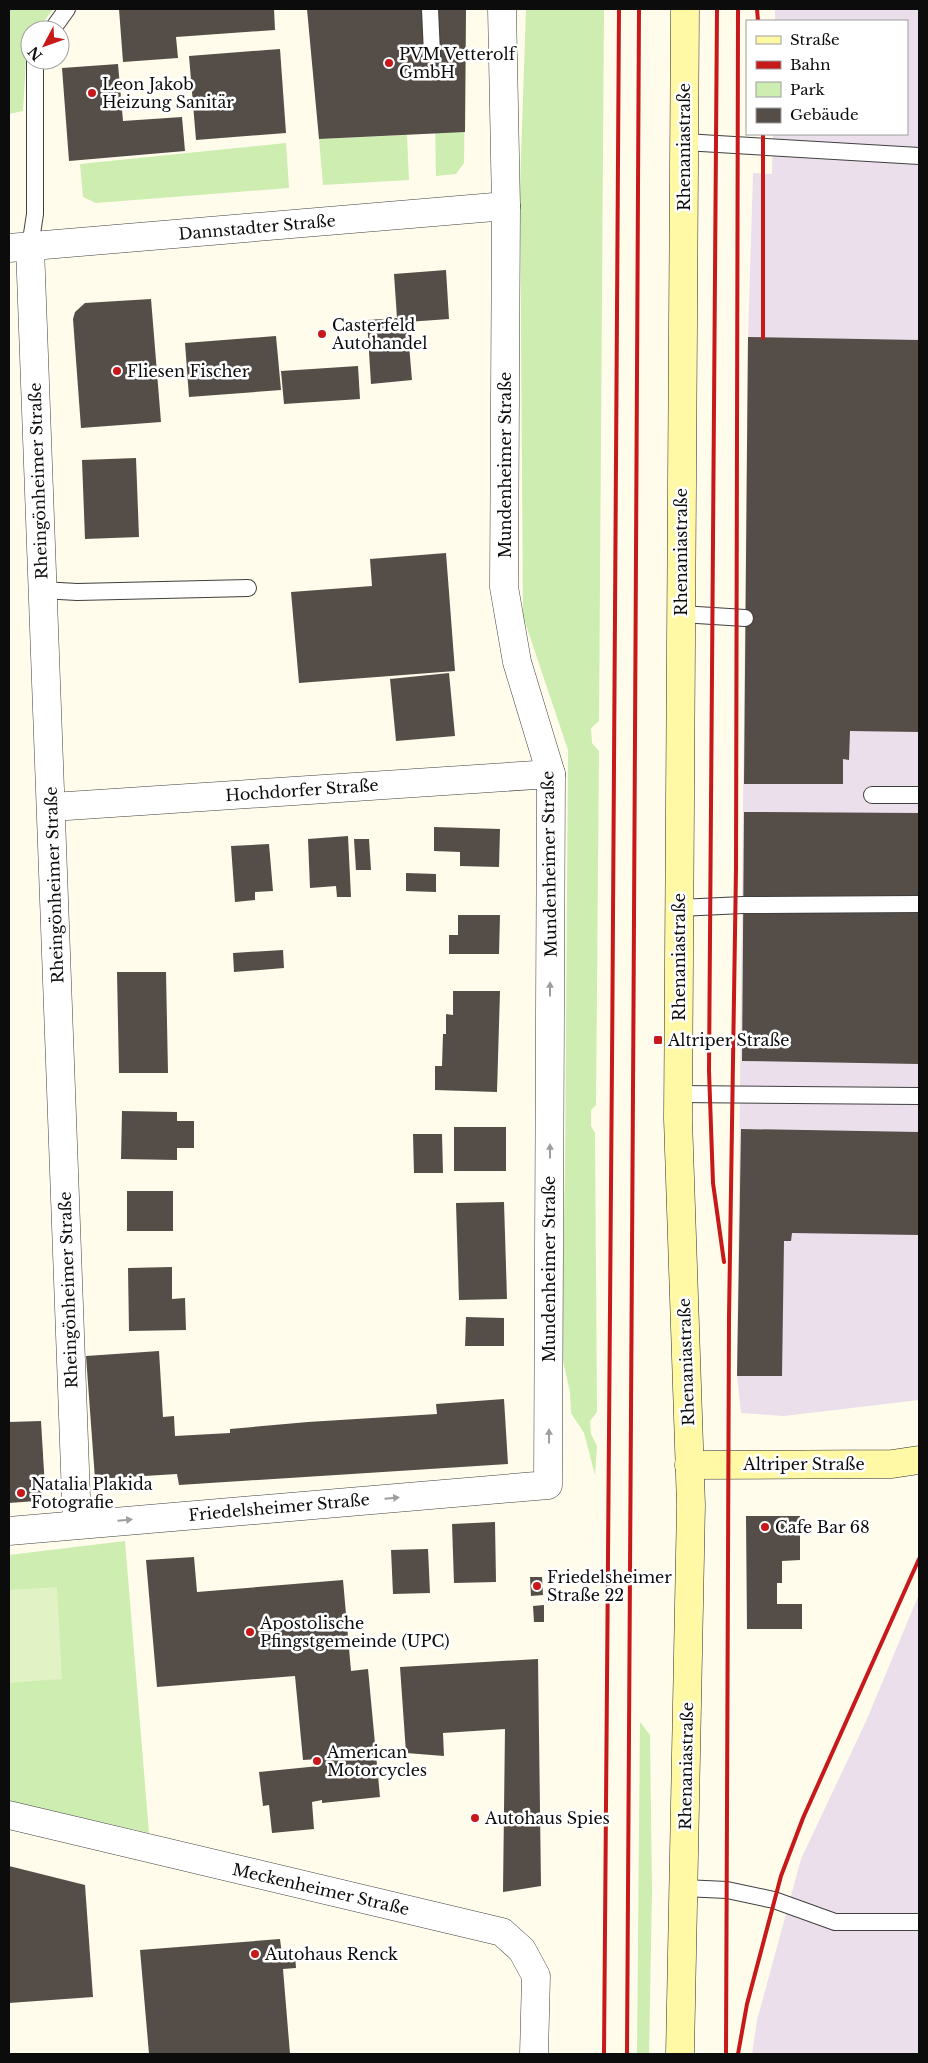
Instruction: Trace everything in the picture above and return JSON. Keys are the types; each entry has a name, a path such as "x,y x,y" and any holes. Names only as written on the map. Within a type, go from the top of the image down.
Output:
{"street":[{"name":"Mundenheimer Straße","path":"502,9 506,206 504,587 517,662 551,774 548,1485"},
{"name":"Rhenaniastraße","path":"680,2054 690,1515 678,1094 685,9"},
{"name":"Dannstadter Straße","path":"19,247 506,206"},
{"name":"Rheingönheimer Straße","path":"19,247 42,590 52,807 55,937 77,1524"},
{"name":"Hochdorfer Straße","path":"52,807 551,774"},
{"name":"Altriper Straße","path":"689,1465 892,1464 919,1460"},
{"name":"Friedelsheimer Straße","path":"9,1530 548,1485"},
{"name":"Meckenheimer Straße","path":"9,1815 502,1932 522,1950 536,1976 534,2054"}],"lane":[{"path":"59,20 67,9"},
{"path":"430,9 432,54"},
{"path":"19,247 35,214 36,70"},
{"path":"684,142 919,156"},
{"path":"42,590 77,592 248,588"},
{"path":"681,614 745,618"},
{"path":"872,795 919,795"},
{"path":"679,908 743,904 919,904"},
{"path":"678,1094 919,1096"},
{"path":"683,1888 727,1890 774,1900 835,1922 919,1922"}],"shaded area":[{"path":"775,9 919,9 919,1400 784,1416 741,1413 737,1376 748,337 753,173 772,174 773,135 908,135 908,20 775,20"},
{"path":"919,1594 919,2054 752,2054 757,2020 801,1859 867,1719"}],"green space":[{"path":"9,9 53,9 45,20 20,20 20,70 25,70 23,111 9,114"},
{"path":"451,9 466,9 464,163 456,174 436,176 434,56 450,52"},
{"path":"526,9 604,9 599,721 591,728 592,743 599,751 596,1105 591,1110 591,1126 595,1133 597,1412 590,1421 591,1434 597,1446 595,1475 584,1433 571,1413 570,1392 561,1352 565,1174 568,750 523,616 520,186"},
{"path":"407,135 409,180 323,185 319,139"},
{"path":"286,143 289,188 96,203 83,197 80,164"},
{"path":"125,1541 149,1833 9,1801 9,1555"},
{"path":"57,1587 62,1679 9,1683 9,1590"},
{"path":"640,1722 650,1735 652,1891 649,2054 637,2054"}],"building":[{"path":"119,9 274,9 275,30 176,37 178,58 123,62"},
{"name":"PVM Vetterolf GmbH","path":"307,9 466,9 465,132 319,139"},
{"path":"280,49 286,133 196,140 189,56"},
{"name":"Leon Jakob Heizung Sanitär","path":"118,64 123,121 182,117 185,151 69,161 62,70 70,70 70,67"},
{"path":"446,270 449,319 407,322 412,380 371,384 367,320 397,318 394,274"},
{"name":"Fliesen Fischer","path":"151,299 161,422 81,428 73,319 75,312 85,303"},
{"path":"276,336 281,390 189,397 185,343"},
{"path":"748,337 919,340 919,732 850,731 849,760 843,759 843,784 744,784"},
{"path":"358,366 360,399 284,404 281,371"},
{"path":"136,458 139,537 85,539 82,460"},
{"path":"446,553 455,671 299,683 291,592 372,586 370,559"},
{"path":"449,673 455,736 396,741 390,679"},
{"path":"744,812 919,813 919,1064 742,1061"},
{"path":"434,827 500,829 499,867 460,866 460,852 434,851"},
{"path":"348,836 351,897 337,897 336,886 310,888 308,839"},
{"path":"354,839 369,839 371,870 356,870"},
{"path":"269,844 273,891 255,892 255,900 235,902 231,846"},
{"path":"406,873 436,874 436,892 406,891"},
{"path":"458,915 500,915 499,954 449,954 449,935 458,935"},
{"path":"283,950 284,968 234,972 233,953"},
{"path":"117,972 166,972 168,1073 119,1073"},
{"path":"453,991 500,991 497,1092 435,1090 435,1066 442,1066 443,1034 446,1034 446,1014 453,1015"},
{"path":"122,1111 177,1112 177,1121 194,1121 194,1148 177,1148 177,1160 121,1159"},
{"path":"454,1127 506,1127 506,1171 454,1171"},
{"path":"741,1129 919,1132 919,1235 792,1233 791,1241 784,1241 782,1376 737,1376"},
{"path":"413,1134 442,1134 443,1173 414,1173"},
{"path":"127,1191 173,1191 173,1231 127,1231"},
{"path":"504,1202 507,1299 459,1300 456,1203"},
{"path":"172,1267 172,1299 185,1298 186,1330 129,1331 128,1268"},
{"path":"466,1317 504,1318 504,1346 465,1346"},
{"path":"159,1351 163,1417 174,1416 175,1436 230,1433 230,1429 308,1422 437,1414 436,1404 504,1399 508,1464 179,1485 177,1474 95,1479 86,1356"},
{"path":"41,1421 45,1488 36,1501 9,1503 9,1422"},
{"path":"746,1516 800,1516 800,1560 782,1561 782,1583 777,1583 777,1604 802,1604 802,1629 747,1629"},
{"path":"495,1522 496,1582 454,1583 452,1524"},
{"path":"428,1549 430,1593 393,1594 391,1550"},
{"name":"Apostolische Pfingstgemeinde (UPC)","path":"194,1557 197,1592 343,1580 351,1671 368,1669 380,1797 322,1803 322,1800 312,1802 314,1829 272,1833 269,1805 263,1806 259,1772 319,1766 318,1759 303,1760 295,1676 157,1687 146,1560"},
{"name":"Friedelsheimer Straße 22","path":"530,1577 542,1577 543,1595 531,1596"},
{"path":"544,1605 544,1622 534,1622 533,1606"},
{"path":"538,1659 541,1886 503,1892 505,1729 443,1733 444,1756 406,1753 400,1667"},
{"path":"9,1866 85,1885 93,1997 9,2003"},
{"path":"280,1939 282,1955 295,1955 296,1968 283,1969 290,2054 149,2054 140,1950"}],"railway":[{"path":"604,2054 619,9"},
{"path":"627,2054 639,9"},
{"path":"717,9 709,1071 713,1183 724,1262"},
{"path":"726,2054 729,1317 736,869 738,9"},
{"path":"757,9 758,20"},
{"path":"763,135 763,338"},
{"path":"738,2054 747,2004 781,1876 803,1818 919,1559"}],"place":[{"name":"PVM Vetterolf GmbH","path":"389,63"},
{"name":"Leon Jakob Heizung Sanitär","path":"92,93"},
{"name":"Casterfeld Autohandel","path":"322,334"},
{"name":"Fliesen Fischer","path":"117,371"},
{"name":"Altriper Straße","path":"658,1040"},
{"name":"Natalia Plakida Fotografie","path":"21,1493"},
{"name":"Cafe Bar 68","path":"765,1527"},
{"name":"Friedelsheimer Straße 22","path":"537,1586"},
{"name":"Apostolische Pfingstgemeinde (UPC)","path":"250,1632"},
{"name":"American Motorcycles","path":"317,1761"},
{"name":"Autohaus Spies","path":"475,1818"},
{"name":"Autohaus Renck","path":"255,1954"}]}
